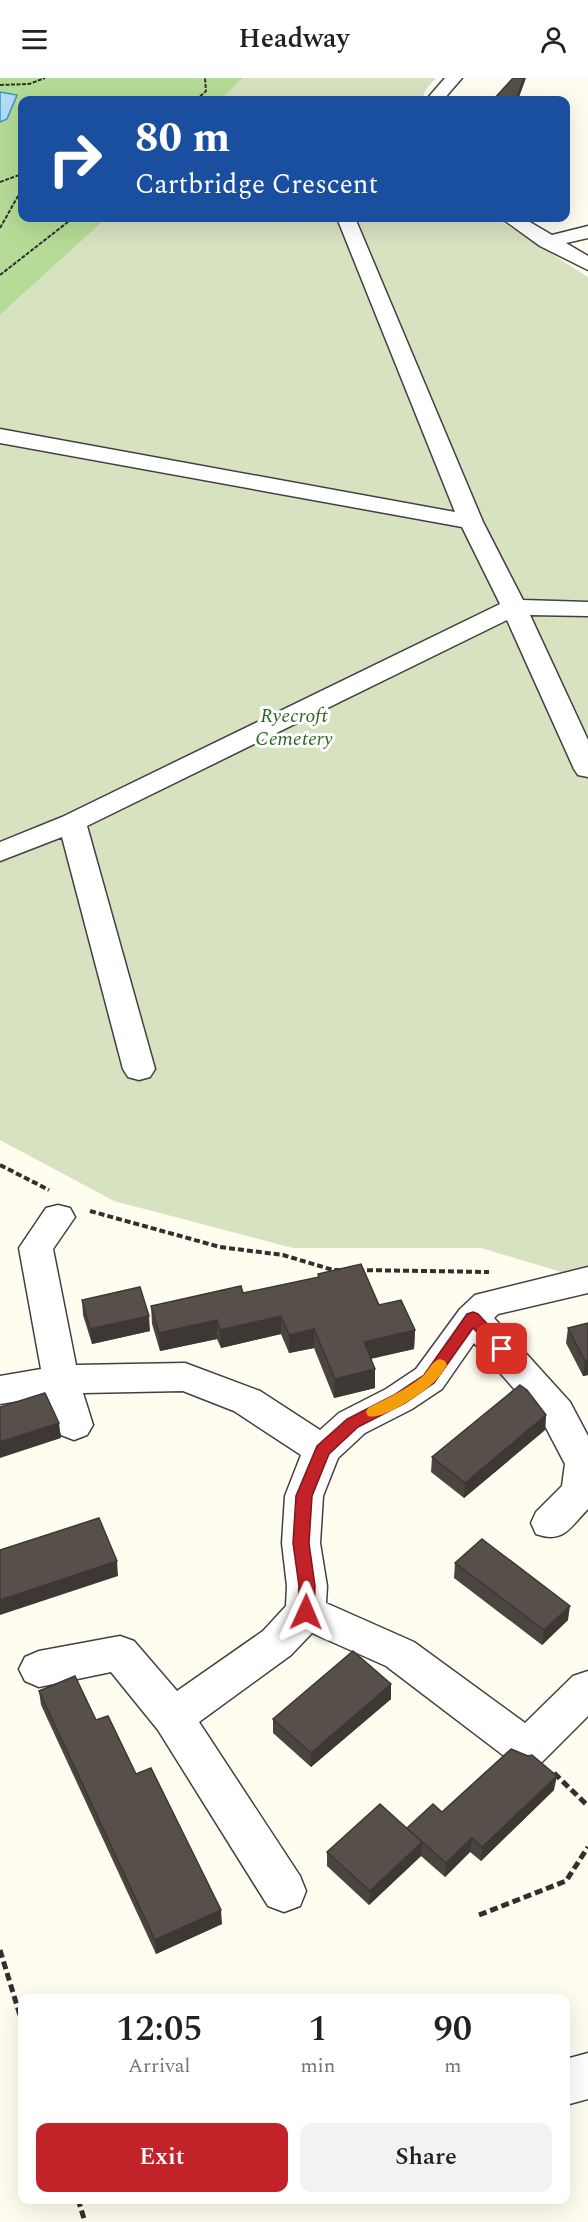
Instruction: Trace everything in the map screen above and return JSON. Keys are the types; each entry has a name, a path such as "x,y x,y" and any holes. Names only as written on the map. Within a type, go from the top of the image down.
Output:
{"street":[{"path":"438,96 454,78"},
{"path":"348,222 471,522 514,607 588,769"},
{"path":"516,222 588,264"},
{"path":"547,242 588,232"},
{"path":"0,436 471,522"},
{"path":"0,852 72,823 514,607 588,609"},
{"path":"72,823 139,1070"},
{"path":"63,1205 36,1248 61,1380 74,1425"},
{"path":"173,1717 277,1643 306,1612 307,1586 301,1543 304,1496 322,1450 352,1423 399,1399 429,1379 473,1318 487,1304 588,1280"},
{"path":"473,1318 557,1412 586,1465 580,1492 550,1523"},
{"path":"0,1390 61,1380 185,1377 247,1401 322,1450"},
{"path":"306,1612 400,1654 527,1749 588,1689"},
{"path":"39,1670 120,1653 173,1717 284,1891"},
{"path":"570,2081 588,2076"}],"path":[{"path":"0,85 22,85 40,82 45,78"},
{"path":"200,96 206,91 205,78"},
{"path":"0,182 18,175"},
{"path":"0,228 18,196"},
{"path":"0,275 68,222"},
{"path":"0,1165 63,1205 220,1247 283,1255 333,1270 345,1270"},
{"path":"356,1270 522,1273 540,1290"},
{"path":"527,1749 588,1806"},
{"path":"479,1915 566,1881 588,1847"},
{"path":"0,1950 18,2009"},
{"path":"80,2204 85,2222"}],"green space":[{"path":"0,78 243,78 225,96 18,96 18,222 103,222 0,315"},
{"path":"243,78 436,78 423,96 224,96"},
{"name":"Ryecroft Cemetery","path":"103,222 502,222 588,277 588,1270 568,1274 481,1248 293,1248 114,1201 0,1140 0,315"}],"water":[{"path":"0,92 17,95 7,119 0,122"}],"building":[{"path":"513,78 524,78 517,96 497,96"},
{"path":"361,1264 379,1305 401,1300 415,1330 364,1342 375,1369 335,1379 314,1329 289,1335 281,1316 220,1330 217,1320 159,1333 151,1306 241,1286 243,1293 319,1277 318,1274"},
{"path":"140,1287 149,1316 90,1329 82,1300"},
{"path":"588,1323 588,1360 585,1361 568,1328"},
{"path":"520,1385 527,1390 546,1415 465,1483 432,1457"},
{"path":"45,1393 59,1423 0,1442 0,1407"},
{"path":"99,1518 117,1561 0,1600 0,1550"},
{"path":"482,1539 570,1606 544,1630 455,1563"},
{"path":"353,1651 391,1684 311,1753 273,1719"},
{"path":"75,1676 96,1720 108,1716 136,1774 151,1768 221,1910 155,1940 39,1691"},
{"path":"511,1749 528,1756 532,1755 557,1776 482,1847 472,1838 446,1863 407,1828 433,1804 442,1812"},
{"path":"380,1804 422,1842 370,1891 327,1852"}],"slow traffic":[{"path":"373,1412 399,1399 429,1379 440,1365"}],"route":[{"path":"306,1612 307,1586 301,1543 304,1496 322,1450 352,1423 399,1399 429,1379 473,1318 502,1349"}]}
